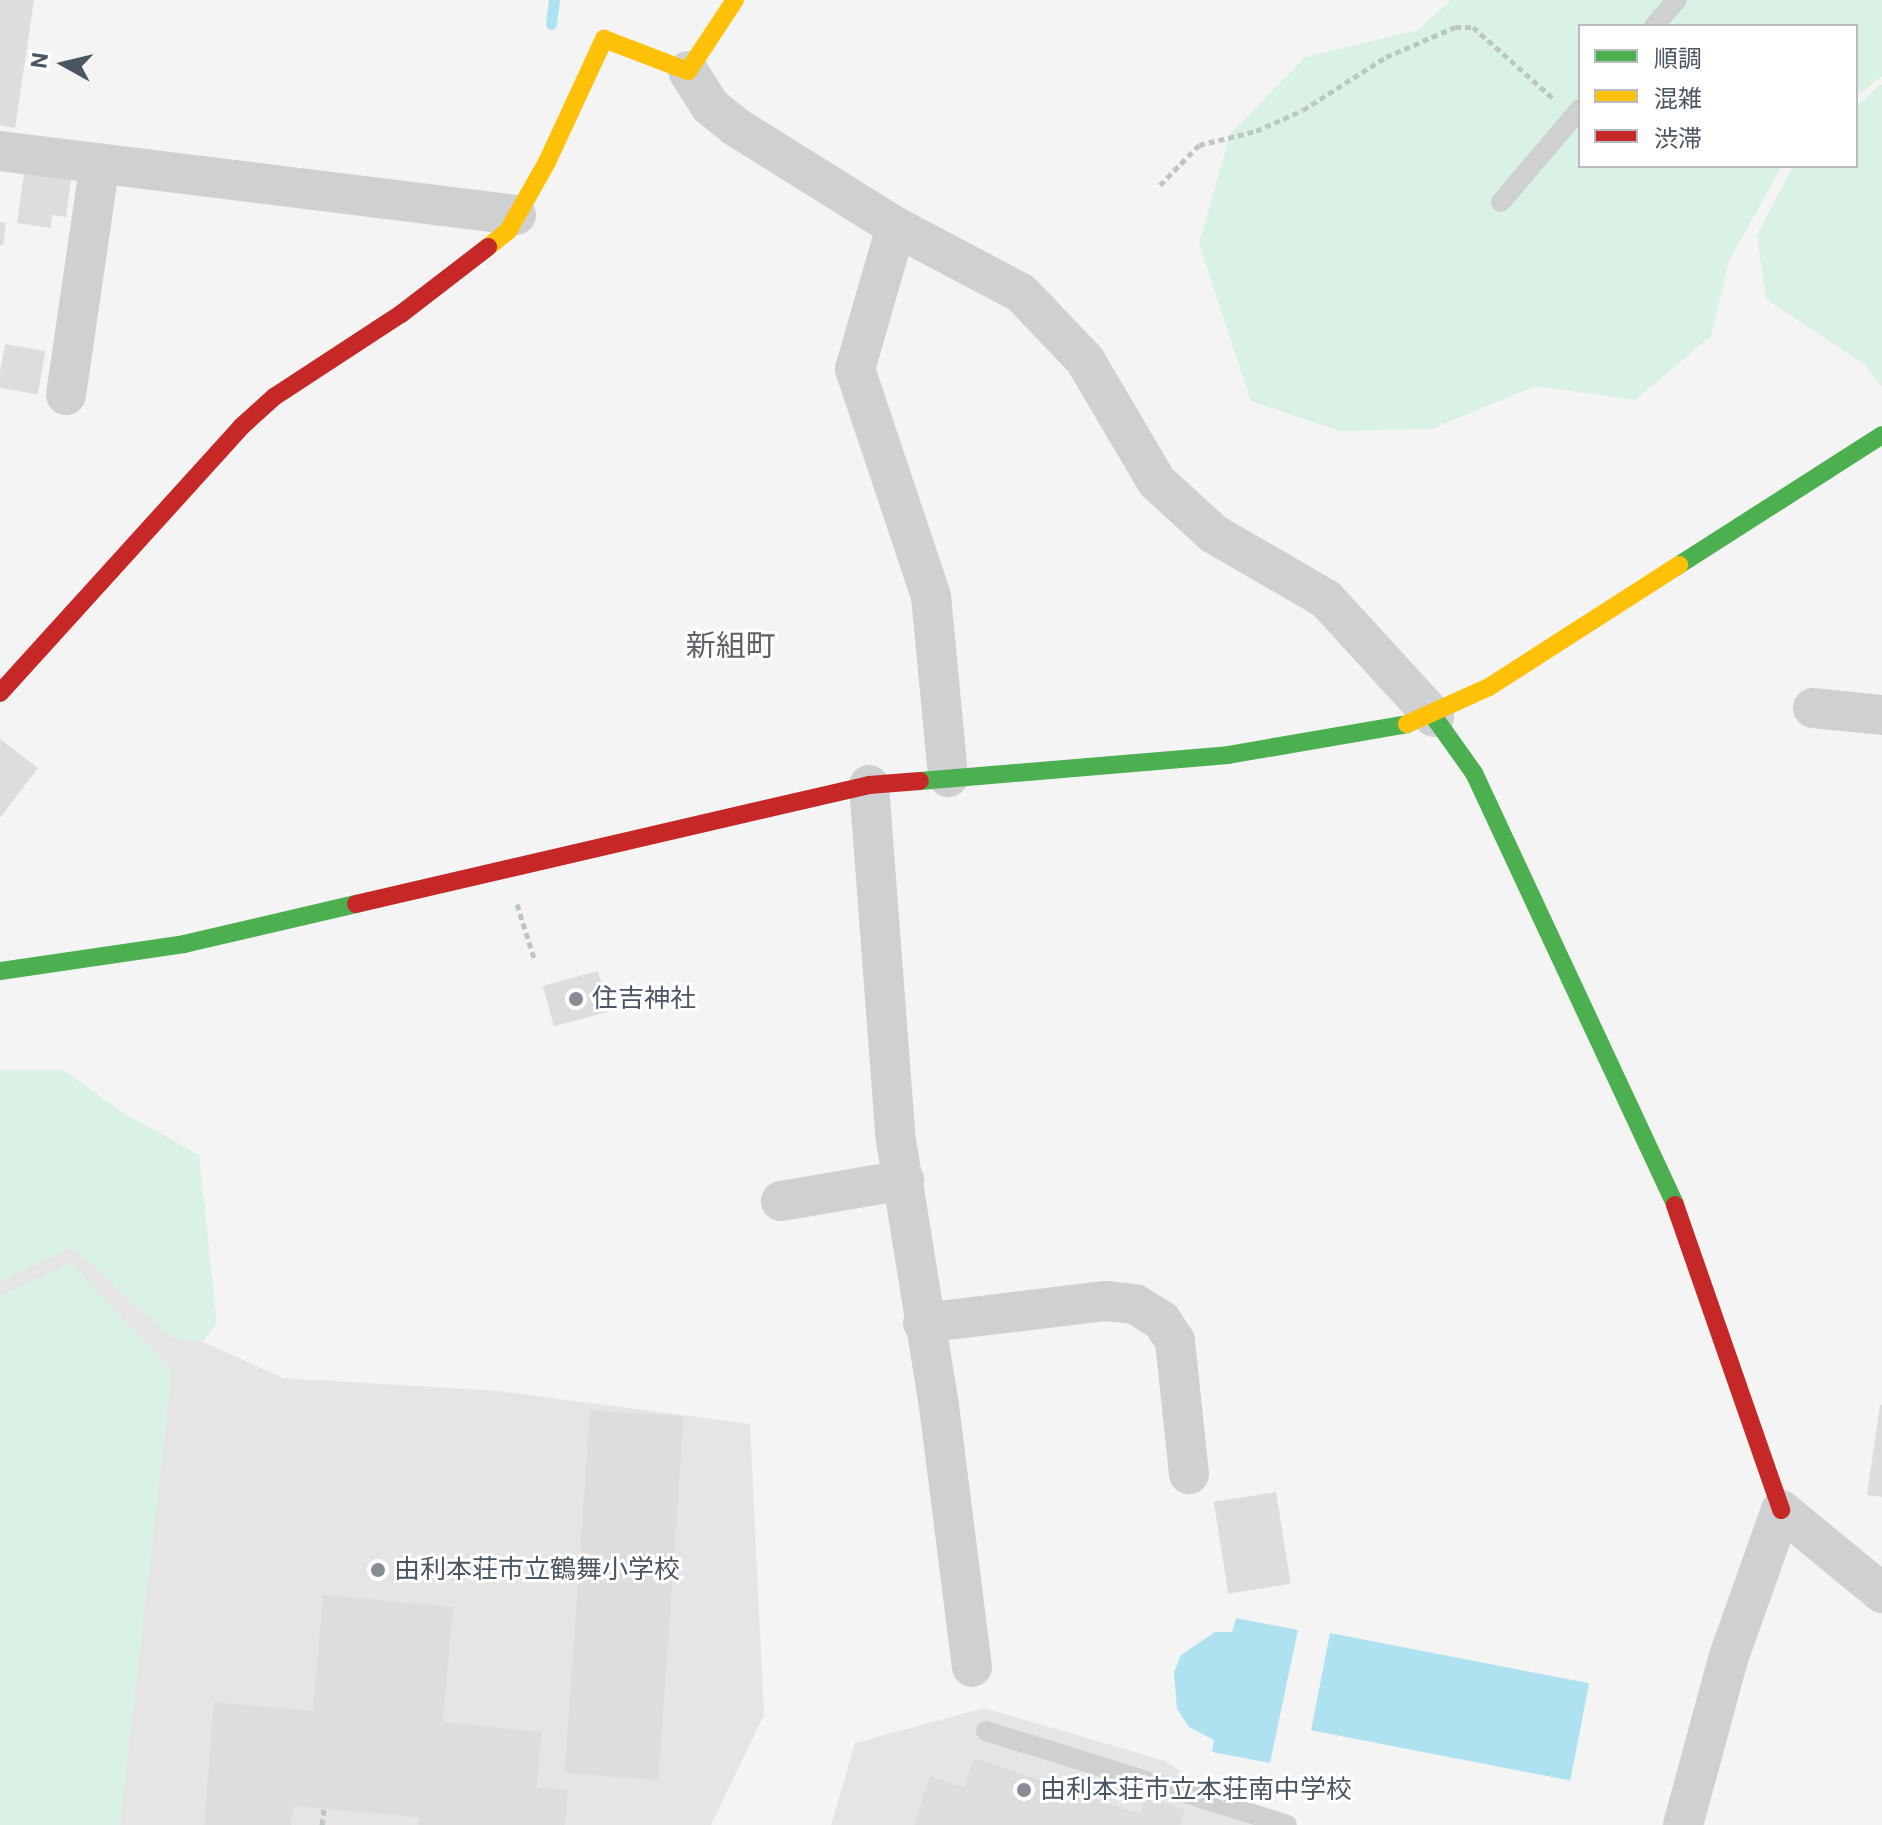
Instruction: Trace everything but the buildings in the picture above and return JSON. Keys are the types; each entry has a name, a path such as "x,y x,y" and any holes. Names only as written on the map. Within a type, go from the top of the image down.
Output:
{"street":[{"path":"688,71 735,0"},
{"path":"0,693 242,426 274,397 401,314 508,231 604,39 688,71 710,106 736,127 896,227 1021,293 1085,360 1157,482 1214,534 1326,599 1434,717 1474,773 1664,1173 1781,1510 1882,1593"},
{"path":"0,151 516,215"},
{"path":"66,395 100,163"},
{"path":"896,227 855,369 931,596 948,777"},
{"path":"0,971 184,944 869,785 1228,755 1434,717 1489,687 1882,435"},
{"path":"1813,708 1882,715"},
{"path":"869,785 895,1134 923,1323 939,1406 972,1667"},
{"path":"781,1201 904,1180"},
{"path":"923,1323 1106,1301 1135,1304 1161,1320 1175,1341 1189,1474"},
{"path":"1683,1825 1729,1656 1781,1510"}],"lane":[{"path":"1656,24 1677,0"},
{"path":"1501,202 1577,113"},
{"path":"986,1731 1287,1825"}],"path":[{"path":"1160,185 1199,145 1256,131 1303,110 1386,57 1455,27 1473,27 1577,113"},
{"path":"506,871 535,961"},
{"path":"322,1825 324,1808"}],"shaded area":[{"name":"由利本荘市立鶴舞小学校","path":"72,1247 171,1337 203,1342 283,1378 499,1391 750,1424 764,1715 711,1825 0,1825 0,1281"},
{"name":"由利本荘市立本荘南中学校","path":"984,1708 1165,1761 1248,1818 1268,1825 831,1825 855,1743"}],"green space":[{"path":"1451,0 1882,0 1882,76 1858,94 1858,24 1578,24 1578,168 1781,168 1729,261 1711,336 1635,400 1535,386 1432,429 1340,431 1251,401 1199,244 1230,134 1305,57 1418,30"},
{"path":"1882,84 1882,387 1864,364 1766,299 1757,235 1792,168 1858,168 1858,104"},
{"path":"0,1070 63,1070 122,1112 199,1155 217,1323 203,1342 171,1337 72,1247 0,1281"},
{"path":"71,1263 172,1371 120,1825 0,1825 0,1296"}],"water":[{"path":"1236,1618 1298,1630 1270,1763 1212,1752 1214,1740 1189,1727 1177,1709 1174,1672 1181,1655 1215,1632 1232,1632"},
{"path":"1330,1633 1589,1683 1570,1781 1311,1730"}],"waterway":[{"path":"551,24 554,0"}],"traffic: fast":[{"path":"1679,565 1882,435"},
{"path":"1434,717 1474,773 1675,1205"},
{"path":"920,781 1228,755 1407,724"},
{"path":"0,971 184,944 356,904"}],"traffic: slow":[{"path":"488,247 508,231 547,162 604,39 688,71 735,0"},
{"path":"1407,724 1489,687 1679,565"}],"traffic: jam":[{"path":"0,693 242,426 274,397 401,314 488,247"},
{"path":"356,904 869,785 920,781"},
{"path":"1675,1205 1781,1510"}],"place":[{"name":"住吉神社","path":"576,999"},
{"name":"由利本荘市立鶴舞小学校","path":"378,1570"},
{"name":"由利本荘市立本荘南中学校","path":"1024,1790"}],"district":[{"name":"新組町","path":"731,646"}]}
